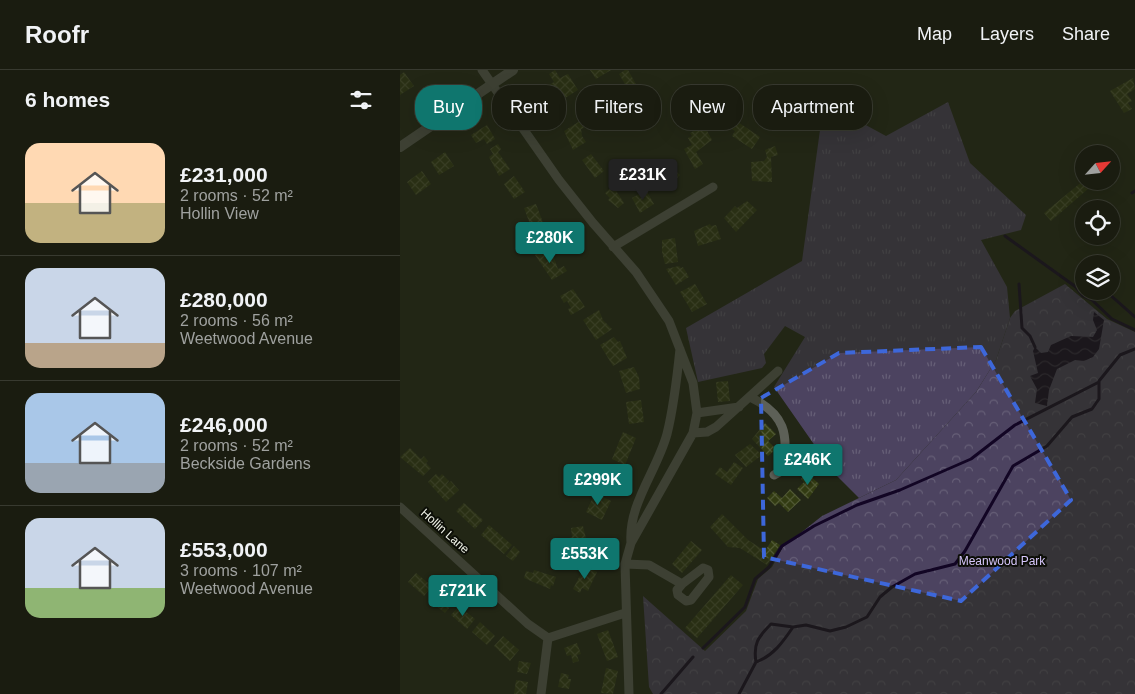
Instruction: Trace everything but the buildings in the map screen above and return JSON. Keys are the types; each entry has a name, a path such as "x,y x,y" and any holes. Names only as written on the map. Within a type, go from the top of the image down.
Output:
{"street":[{"path":"482,70 553,172 655,297 669,321 693,383 697,414 693,433 631,543 625,564 625,613 629,694"},
{"path":"400,147 513,70"},
{"path":"613,247 714,187"},
{"path":"631,543 630,532 636,507 666,435 674,397 680,347"},
{"path":"693,433 708,432 716,427 778,371"},
{"path":"750,397 769,408 785,431 786,441 783,470 774,475"},
{"path":"697,414 739,407"},
{"name":"Hollin Lane","path":"400,507 528,624 548,638"},
{"path":"625,564 649,565 682,584"},
{"path":"541,694 548,638 625,613"}],"highlighted area":[{"path":"981,347 1071,500 961,601 764,557 761,398 839,353"}],"green space":[{"path":"948,102 970,163 1026,215 1021,230 981,240 1007,287 1010,318 996,360 976,392 896,480 859,498 834,473 774,387 805,337 785,326 764,354 766,363 762,368 698,382 686,328 802,261 820,130 872,130 872,128 886,136"},
{"name":"Meanwood Park","path":"1065,284 1075,292 1075,300 1084,300 1107,319 1135,332 1135,694 653,694 649,687 643,596 705,651 746,611 758,579 772,567 783,547 822,516 896,480 976,392 996,360 1010,318 1015,311"}],"water":[{"path":"1094,312 1104,320 1099,349 1093,357 1084,361 1075,360 1057,369 1049,390 1047,406 1035,403 1037,389 1030,376 1038,373 1033,351 1035,347 1041,353 1048,352 1051,345 1071,336 1093,337 1097,330 1093,320"}],"waterway":[{"path":"1005,236 1076,287 1083,296 1092,300 1112,319 1135,330"},
{"path":"1019,284 1022,328 1030,336 1035,347"},
{"path":"1116,300 1135,317"},
{"path":"739,694 756,662 773,652 793,627 806,625 830,631 846,627 867,617 880,597 892,587 915,574 955,564 965,551 1013,466 1047,446 1072,417 1092,409 1099,399 1099,381 1120,355 1135,349"},
{"path":"703,648 745,607 755,579 769,567 782,546 814,526 857,505 900,490 971,459 1015,425 1099,382"},
{"path":"756,662 756,645 771,624 793,627"},
{"path":"661,694 693,657"}]}
